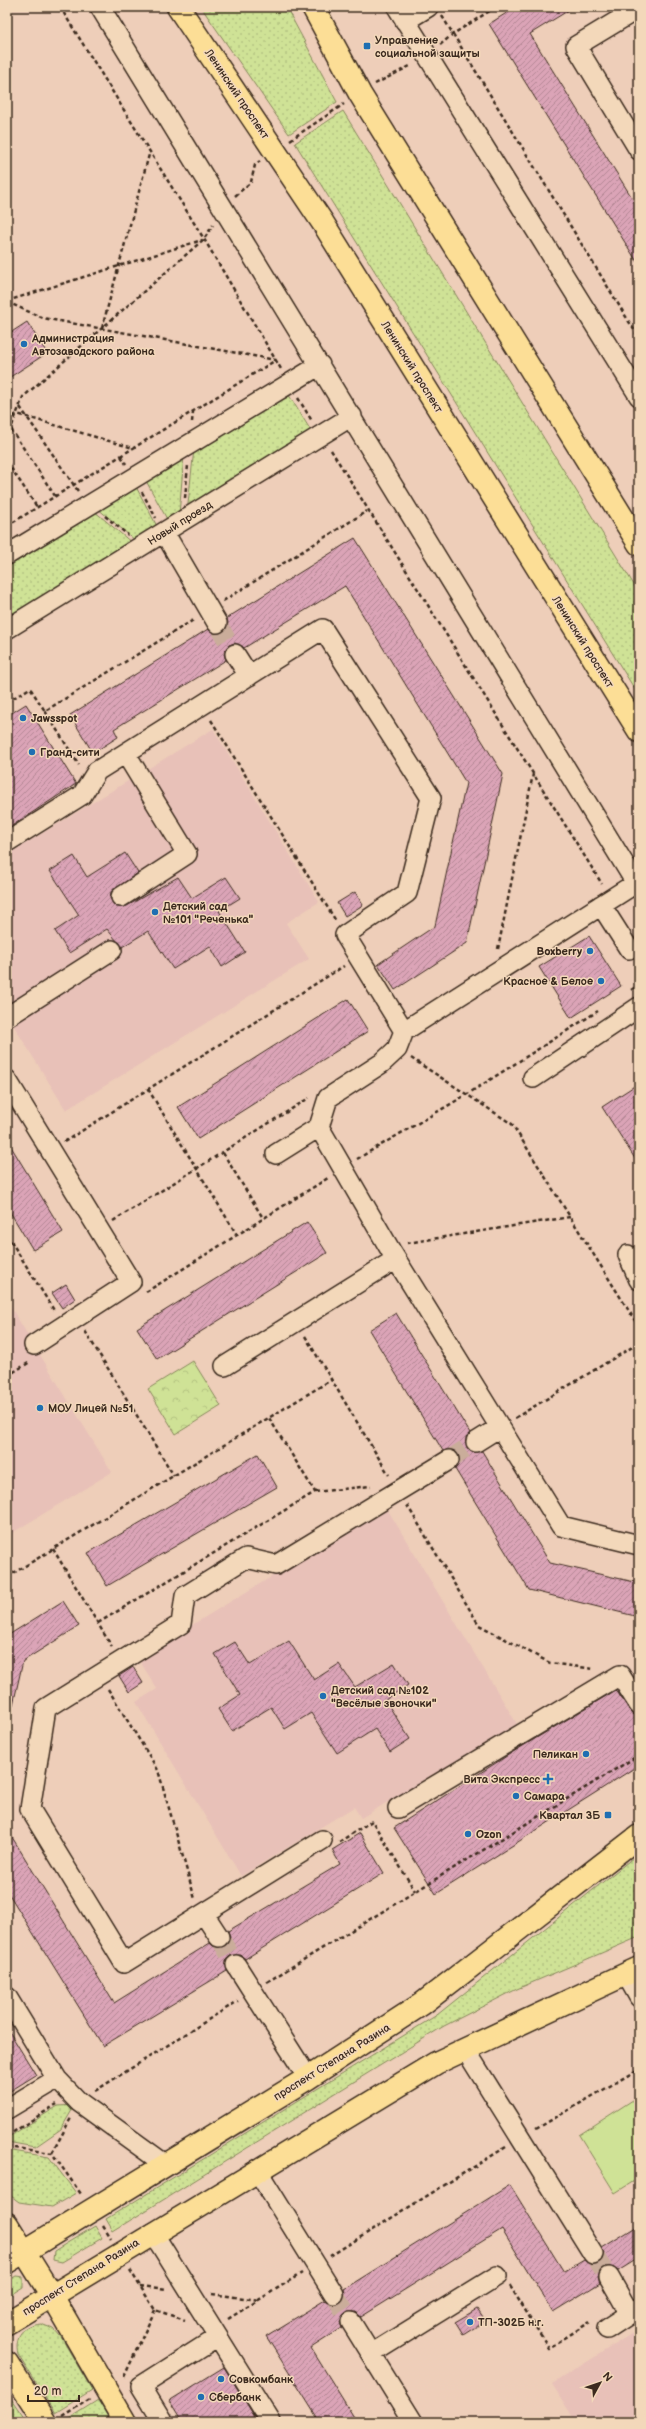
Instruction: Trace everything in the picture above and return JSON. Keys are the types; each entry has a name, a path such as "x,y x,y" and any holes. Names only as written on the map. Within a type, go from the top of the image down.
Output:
{"main road":[{"name":"Ленинский проспект","path":"178,7 268,156 323,223 639,731"},
{"path":"313,7 360,94 639,544"},
{"name":"проспект Степана Разина","path":"16,2257 308,2078 433,1996 639,1836"},
{"name":"проспект Степана Разина","path":"7,2323 257,2170 430,2067 465,2049 632,1971"},
{"path":"7,2224 16,2257 52,2296 125,2422"},
{"path":"7,2363 52,2420"}],"street":[{"path":"100,7 352,416 637,886 606,902 400,1040 382,1063 328,1098 319,1127 276,1154"},
{"path":"639,8 576,46 639,150"},
{"path":"434,10 401,14 639,396"},
{"path":"7,556 320,365"},
{"name":"Новый проезд","path":"7,629 352,416"},
{"path":"164,532 213,617"},
{"path":"7,842 82,795 98,771 323,629 431,798 407,894 345,935 400,1040"},
{"path":"235,654 249,676"},
{"path":"121,897 187,854 126,754"},
{"path":"606,902 629,949"},
{"path":"7,1017 112,950"},
{"path":"533,1078 639,1007"},
{"path":"7,1080 131,1282 34,1345"},
{"path":"319,1127 394,1255 561,1526 639,1546"},
{"path":"225,1366 394,1255"},
{"path":"628,1256 639,1280"},
{"path":"476,1442 500,1427"},
{"path":"330,1841 202,1915 124,1963 30,1809 46,1708 181,1624 185,1596 246,1558 276,1565 396,1487 448,1460"},
{"path":"398,1808 620,1675 639,1705"},
{"path":"202,1915 218,1937"},
{"path":"236,1965 308,2078"},
{"path":"632,1971 639,1997"},
{"path":"7,1997 57,2079 79,2102 166,2165"},
{"path":"465,2049 593,2254"},
{"path":"7,2109 57,2079"},
{"path":"257,2170 334,2294"},
{"path":"153,2233 271,2422"},
{"path":"601,2324 634,2311 609,2278"},
{"path":"371,2354 502,2279"},
{"path":"351,2322 413,2422"},
{"path":"163,2422 140,2386 215,2333"}],"path":[{"path":"60,7 204,239 367,511 533,774 606,902"},
{"path":"453,34 496,7"},
{"path":"434,10 453,34 639,338"},
{"path":"268,156 360,94"},
{"path":"102,328 150,151"},
{"path":"7,302 204,239"},
{"path":"7,439 23,397 204,239"},
{"path":"7,302 43,318 276,360"},
{"path":"7,526 276,360"},
{"path":"16,414 7,422 55,496"},
{"path":"16,414 133,448"},
{"path":"7,462 37,507"},
{"path":"45,711 213,617 367,511"},
{"path":"7,702 30,688 78,766 85,762"},
{"path":"202,706 345,935"},
{"path":"497,955 533,774"},
{"path":"50,1150 349,963"},
{"path":"626,993 639,985"},
{"path":"144,1293 342,1168 466,1095 599,1010"},
{"path":"400,1040 466,1095 512,1124 639,1327"},
{"path":"148,1089 237,1235"},
{"path":"99,1230 224,1153 310,1097"},
{"path":"224,1153 263,1218"},
{"path":"394,1255 401,1244 570,1217"},
{"path":"7,1235 64,1326"},
{"path":"91,1326 84,1330 174,1476"},
{"path":"500,1427 639,1343"},
{"path":"7,1577 331,1380 479,1625 550,1663 602,1670"},
{"path":"269,1418 316,1492"},
{"path":"98,1623 316,1492 396,1487"},
{"path":"53,1549 121,1662"},
{"path":"99,1675 158,1770 202,1915"},
{"path":"52,2153 79,2102 253,1991 639,1754"},
{"path":"330,1841 372,1821 415,1891"},
{"path":"215,2333 316,2264 521,2138 639,2069"},
{"path":"7,2136 60,2102 79,2102"},
{"path":"7,2147 52,2153 92,2210 155,2310 123,2379 130,2375"},
{"path":"502,2279 549,2348 601,2324"},
{"path":"52,2420 106,2390"}],"shaded area":[{"name":"Детский сад №101 \"Реченька\"","path":"213,729 319,902 286,923 309,959 66,1110 7,1015 7,855"},
{"name":"МОУ Лицей №51","path":"7,1301 112,1472 7,1536"},
{"name":"Детский сад №102 \"Весёлые звоночки\"","path":"386,1507 517,1724 361,1818 354,1807 241,1876 136,1702 157,1689 138,1658"},
{"path":"639,2329 639,2422 576,2422 552,2384"}],"green space":[{"path":"201,7 286,7 337,102 289,134"},
{"path":"343,111 639,593 639,696 295,143"},
{"path":"287,392 313,434 187,513 194,449"},
{"path":"184,455 179,515 168,521 145,479"},
{"path":"135,485 158,528 136,541 97,508"},
{"path":"93,510 132,543 7,621 7,562"},
{"path":"193,1361 221,1406 176,1434 148,1389"},
{"path":"639,1853 639,1937 517,1989 444,2026 113,2231 106,2219 437,2015"},
{"path":"639,2096 639,2178 615,2193 579,2135"},
{"path":"75,2105 61,2129 35,2147 7,2142 7,2138 58,2106"},
{"path":"7,2150 49,2157 76,2193 52,2207 19,2202 7,2193"},
{"path":"95,2226 102,2238 62,2262 53,2260 54,2251"},
{"path":"16,2276 23,2277 23,2287 7,2297 7,2281"},
{"path":"41,2324 54,2329 61,2337 92,2390 55,2413 18,2355 17,2349 17,2343 21,2334 29,2327"},
{"path":"7,2393 27,2422 7,2422"},
{"path":"98,2400 111,2422 63,2422"}],"building":[{"path":"516,7 574,7 530,34 639,209 639,265 489,24"},
{"name":"Администрация Автозаводского района","path":"27,322 47,353 7,379 7,335"},
{"path":"355,538 503,774 467,943 395,990 378,964 435,926 466,783 345,586 244,648 235,643 229,645 224,654 226,660 114,729 118,737 93,753 70,715 208,629 217,634 223,632 228,623 227,618"},
{"name":"Гранд-сити","path":"26,704 76,784 7,829 7,716"},
{"path":"125,853 138,873 111,892 110,898 116,907 127,906 178,877 192,898 226,877 240,898 219,911 245,952 222,967 210,946 173,969 148,931 122,947 107,929 69,953 55,931 79,915 50,871 74,856 87,877"},
{"path":"355,892 363,905 345,916 337,903"},
{"path":"589,936 621,986 571,1018 539,967"},
{"path":"348,999 368,1031 198,1139 178,1107"},
{"path":"639,1083 639,1165 602,1107"},
{"path":"7,1140 63,1232 33,1250 7,1207"},
{"path":"307,1222 327,1253 157,1359 137,1328"},
{"path":"66,1284 75,1299 62,1308 52,1293"},
{"path":"396,1313 470,1433 466,1437 467,1447 471,1452 482,1451 550,1563 639,1583 639,1617 529,1590 455,1469 460,1460 458,1454 449,1449 443,1451 369,1330"},
{"path":"258,1454 277,1487 107,1586 88,1553"},
{"path":"63,1601 79,1626 23,1661 13,1705 7,1704 7,1636"},
{"path":"289,1641 314,1680 339,1664 355,1687 394,1663 408,1685 385,1700 410,1739 390,1752 375,1729 337,1753 311,1713 285,1729 271,1707 232,1731 218,1709 240,1695 215,1654 235,1642 250,1665"},
{"path":"133,1667 143,1683 129,1692 119,1676"},
{"name":"Самара","path":"616,1690 630,1711 639,1719 639,1765 436,1894 394,1828 513,1752"},
{"path":"7,1829 114,2003 210,1943 214,1947 225,1946 230,1937 228,1931 340,1864 332,1850 360,1833 384,1873 245,1959 241,1955 230,1956 226,1960 227,1971 103,2046 7,1891"},
{"path":"7,2028 36,2075 7,2093"},
{"path":"510,2185 564,2272 584,2260 593,2265 599,2263 604,2254 602,2248 639,2225 639,2258 618,2271 609,2266 603,2268 598,2277 600,2283 553,2312 502,2229 361,2317 356,2312 346,2312 340,2322 342,2328 311,2348 357,2422 320,2422 266,2336 325,2300 334,2305 340,2303 345,2294 344,2289"},
{"name":"ТП-302Б н.г.","path":"477,2309 485,2321 463,2335 455,2322"},
{"path":"224,2367 258,2422 182,2422 169,2401"}],"tunnel":[{"path":"217,623 235,654"},
{"path":"449,1460 476,1442"},
{"path":"219,1937 236,1965"},
{"path":"593,2254 609,2277"},
{"path":"334,2294 351,2322"}],"place":[{"name":"Управление социальной защиты","path":"367,46"},
{"name":"Администрация Автозаводского района","path":"24,344"},
{"name":"Jawsspot","path":"23,718"},
{"name":"Гранд-сити","path":"32,752"},
{"name":"Детский сад №101 \"Реченька\"","path":"155,912"},
{"name":"Boxberry","path":"590,951"},
{"name":"Красное & Белое","path":"601,981"},
{"name":"МОУ Лицей №51","path":"40,1408"},
{"name":"Детский сад №102 \"Весёлые звоночки\"","path":"323,1696"},
{"name":"Пеликан","path":"586,1754"},
{"name":"Вита Экспресс","path":"548,1779"},
{"name":"Самара","path":"516,1796"},
{"name":"Квартал 3Б","path":"608,1815"},
{"name":"Ozon","path":"468,1834"},
{"name":"ТП-302Б н.г.","path":"470,2322"},
{"name":"Совкомбанк","path":"221,2379"},
{"name":"Сбербанк","path":"201,2397"}]}
